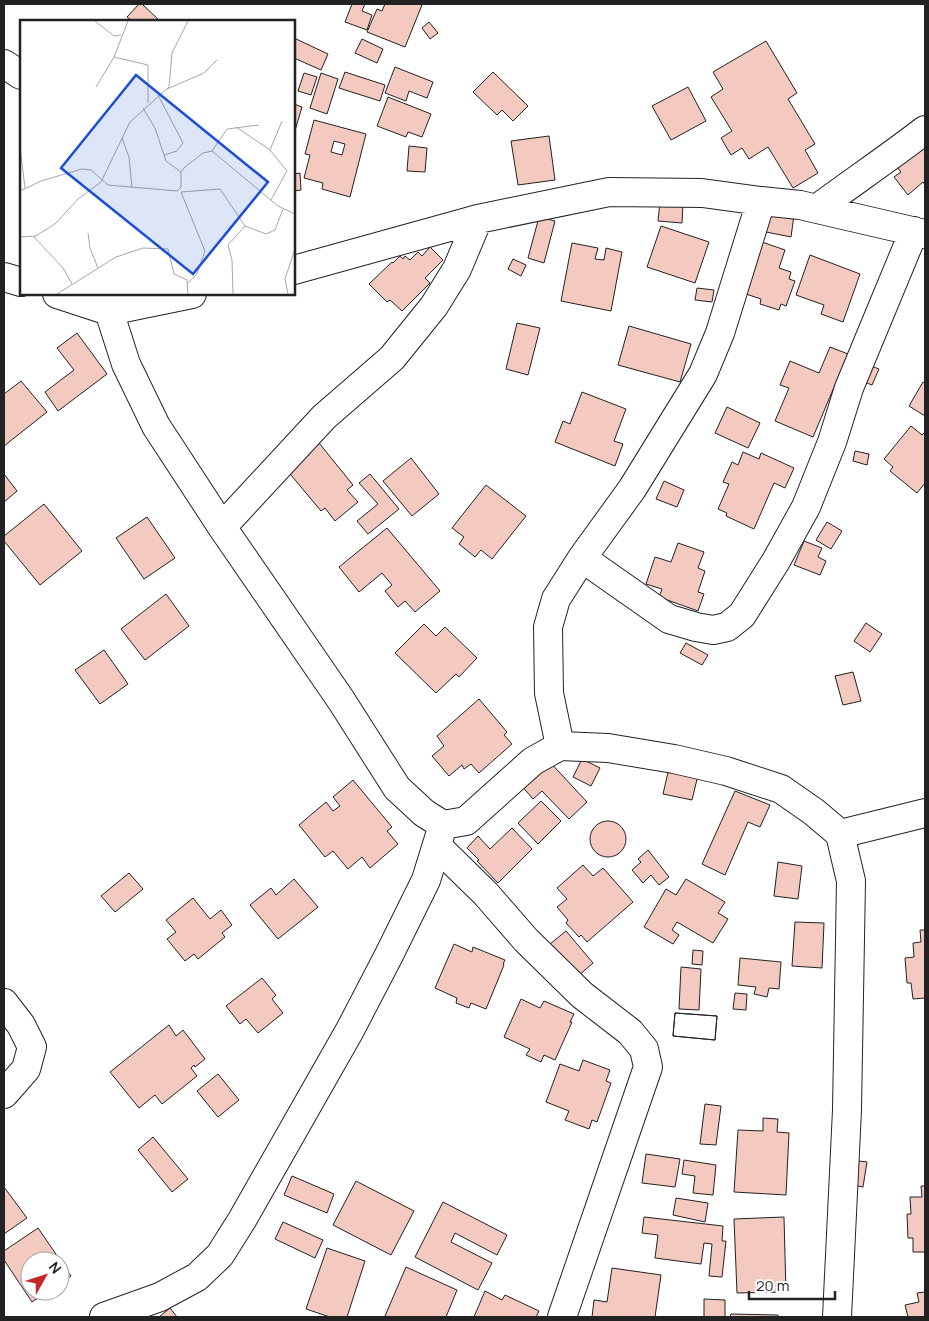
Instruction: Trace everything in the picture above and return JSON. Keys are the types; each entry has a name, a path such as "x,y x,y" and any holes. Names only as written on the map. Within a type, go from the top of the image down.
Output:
{"street":[{"path":"4,64 20,74"},
{"path":"818,208 925,130"},
{"path":"295,270 478,219 609,192 702,193 800,204 920,233 888,297 850,388 832,442 806,507 776,561 742,615 727,627 713,630 669,619 582,558"},
{"path":"560,746 549,694 548,627 556,599 582,558 632,489 703,374 720,333 761,201"},
{"path":"222,528 324,417 398,351 434,306 457,269 478,219"},
{"path":"4,277 20,282"},
{"path":"64,295 111,302 182,295"},
{"path":"111,302 126,364 156,426 222,528 341,700 397,788 424,813 486,894 526,940 582,995 630,1032 644,1050 648,1066 562,1317"},
{"path":"104,1317 160,1297 197,1277 220,1255 242,1220 354,1022 426,880 440,836 466,821 533,761 560,746 608,748 674,759 735,774 781,789 814,812 840,834 851,881 847,1110 837,1317"},
{"path":"840,834 925,813"},
{"path":"4,1003 21,1025 32,1047 26,1069 4,1094"}],"building":[{"path":"139,4 142,4 159,20 131,20 127,17"},
{"path":"352,4 365,4 362,11 372,15 367,30 345,22"},
{"path":"385,4 422,5 405,47 367,32 377,9 382,11"},
{"path":"429,22 438,33 430,39 422,28"},
{"path":"295,38 328,54 321,70 295,58"},
{"path":"362,39 383,49 377,63 355,53"},
{"path":"766,41 797,93 788,99 815,144 805,150 818,173 793,188 768,147 749,159 742,148 731,155 721,138 732,131 711,97 723,89 713,72"},
{"path":"395,67 433,82 427,98 409,91 406,101 385,93"},
{"path":"345,72 385,85 380,101 339,88"},
{"path":"493,72 528,106 513,121 502,110 497,115 473,92"},
{"path":"304,73 317,77 311,95 298,91"},
{"path":"321,73 338,79 327,114 310,108"},
{"path":"688,87 706,121 671,140 652,106"},
{"path":"388,97 431,114 422,137 408,132 406,137 377,126"},
{"path":"295,104 302,107 295,131"},
{"path":"314,120 366,134 350,197 322,189 323,183 304,178 310,155 305,154","holes":["334,141 345,144 342,155 331,152"]},
{"path":"549,136 555,180 518,185 511,141"},
{"path":"925,140 925,185 923,182 908,195 894,177 901,172 897,167"},
{"path":"409,146 427,148 425,172 407,171"},
{"path":"300,173 301,190 295,191 295,174"},
{"path":"660,202 683,203 682,223 658,221"},
{"path":"764,210 794,215 791,237 761,231"},
{"path":"539,217 555,221 544,263 528,258"},
{"path":"661,226 709,242 695,283 647,267"},
{"path":"762,242 785,250 779,268 791,272 789,279 795,281 786,306 781,304 779,310 760,304 761,299 746,294"},
{"path":"572,243 598,248 595,259 604,260 606,248 622,252 611,311 561,301"},
{"path":"430,247 443,260 425,278 430,283 402,311 390,300 387,302 369,284 400,256 403,259 405,256 410,260 418,252 422,256"},
{"path":"810,255 860,274 843,322 821,314 824,305 796,295"},
{"path":"513,259 526,265 521,276 508,269"},
{"path":"697,288 714,290 712,302 695,300"},
{"path":"517,323 540,328 528,375 506,369"},
{"path":"629,326 691,344 680,382 618,365"},
{"path":"77,333 107,374 58,411 45,392 74,370 57,348"},
{"path":"830,347 848,354 813,437 775,421 789,388 780,385 790,361 819,373"},
{"path":"866,364 879,369 872,385 859,380"},
{"path":"21,381 47,412 4,446 4,394"},
{"path":"923,382 925,383 925,416 909,406"},
{"path":"582,392 626,409 614,441 623,444 615,466 555,442 563,421 570,424"},
{"path":"727,407 760,423 748,448 715,433"},
{"path":"911,426 922,435 925,432 925,483 917,493 890,471 893,467 884,459"},
{"path":"319,443 353,485 347,490 358,502 335,521 325,508 321,511 286,469"},
{"path":"855,451 869,454 867,465 853,461"},
{"path":"743,452 759,459 761,453 794,468 785,488 774,483 754,529 726,516 727,513 718,509 729,484 723,482 732,462 738,465"},
{"path":"411,458 439,494 412,516 383,481"},
{"path":"4,474 17,491 4,502"},
{"path":"370,474 399,509 368,534 357,521 378,504 359,483"},
{"path":"664,481 684,490 677,507 656,499"},
{"path":"486,485 526,516 492,559 481,550 475,557 459,544 464,537 452,528"},
{"path":"44,504 82,551 40,585 4,541 4,536"},
{"path":"147,517 175,558 144,579 116,538"},
{"path":"827,522 842,531 831,549 816,540"},
{"path":"387,528 440,591 415,612 405,601 398,607 385,591 392,585 382,573 359,592 339,567"},
{"path":"804,541 822,548 818,557 826,561 820,575 794,565"},
{"path":"678,543 704,552 698,568 705,571 698,592 704,594 698,611 659,597 662,589 646,584 655,557 671,562"},
{"path":"166,594 189,626 145,660 121,629"},
{"path":"866,623 882,634 870,652 854,641"},
{"path":"424,624 436,636 445,627 477,658 459,677 456,674 436,693 395,653"},
{"path":"686,643 708,655 702,665 680,653"},
{"path":"104,650 128,684 100,704 75,670"},
{"path":"853,672 861,701 843,705 835,676"},
{"path":"479,699 507,732 504,735 512,744 479,773 471,764 464,769 462,765 449,776 432,756 444,746 437,736"},
{"path":"582,759 600,768 591,786 573,777"},
{"path":"548,760 587,802 569,819 542,791 533,799 521,785"},
{"path":"669,768 698,775 692,800 663,794"},
{"path":"353,780 392,827 387,831 398,844 370,868 362,857 348,869 333,851 325,857 299,825 326,802 333,811 340,806 333,797"},
{"path":"735,791 770,805 760,827 748,822 725,875 702,864"},
{"path":"541,801 561,821 538,844 518,823"},
{"path":"608,821 621,826 626,839 621,852 608,857 595,852 590,839 595,826"},
{"path":"512,828 532,849 498,883 467,848 478,836 490,849"},
{"path":"648,850 669,877 659,885 651,875 643,883 632,870 641,862 638,859"},
{"path":"778,862 802,866 798,899 774,896"},
{"path":"583,865 593,876 603,868 633,902 587,942 581,935 579,937 566,923 568,920 557,907 567,899 557,888"},
{"path":"129,873 143,889 115,912 101,896"},
{"path":"294,879 318,907 278,939 250,905 271,888 276,895"},
{"path":"686,879 725,902 718,913 728,919 713,943 677,922 672,930 679,935 673,944 644,927 666,889 676,895"},
{"path":"193,898 210,919 221,910 232,925 222,933 225,937 198,959 194,954 185,961 167,939 176,932 166,920"},
{"path":"795,922 824,923 822,968 792,966"},
{"path":"920,930 925,930 925,998 913,999 911,983 907,983 905,958 914,957 913,943 921,942"},
{"path":"566,931 593,963 578,976 550,944"},
{"path":"454,944 472,952 473,947 505,960 486,1009 471,1003 469,1008 456,1003 457,998 435,988"},
{"path":"693,950 703,951 702,965 692,964"},
{"path":"740,958 781,962 779,989 769,988 767,997 754,994 756,987 738,985"},
{"path":"681,967 701,969 699,1010 679,1009"},
{"path":"262,978 276,995 272,999 283,1013 258,1033 246,1019 240,1024 226,1006"},
{"path":"735,993 747,994 746,1010 733,1009"},
{"path":"521,999 540,1008 544,1001 574,1014 555,1060 544,1055 541,1062 526,1055 530,1049 504,1037"},
{"path":"675,1013 717,1016 715,1040 673,1036"},
{"path":"675,1013 717,1016 715,1040 673,1036"},
{"path":"169,1025 176,1036 183,1030 205,1059 191,1068 197,1076 162,1104 155,1095 139,1108 110,1072"},
{"path":"583,1060 610,1070 606,1081 611,1083 597,1122 592,1120 589,1129 565,1120 569,1111 546,1102 560,1064 579,1071"},
{"path":"218,1074 239,1100 218,1117 197,1091"},
{"path":"705,1104 721,1106 716,1145 700,1144"},
{"path":"763,1118 778,1119 777,1132 789,1133 786,1195 734,1192 738,1130 763,1131"},
{"path":"153,1137 188,1179 172,1192 138,1150"},
{"path":"646,1154 680,1159 675,1187 642,1183"},
{"path":"684,1160 716,1165 713,1195 693,1193 695,1176 682,1174"},
{"path":"851,1160 867,1162 863,1187 848,1184"},
{"path":"292,1176 334,1194 327,1213 284,1195"},
{"path":"356,1181 414,1211 391,1255 333,1225"},
{"path":"921,1186 925,1186 925,1252 913,1252 913,1238 908,1238 907,1214 911,1214 910,1197 922,1197"},
{"path":"4,1187 27,1218 4,1234"},
{"path":"676,1198 708,1203 705,1222 673,1215"},
{"path":"443,1202 507,1235 497,1255 455,1233 451,1242 492,1263 478,1290 415,1257"},
{"path":"644,1217 723,1226 722,1241 726,1241 722,1277 709,1276 712,1244 704,1243 701,1264 655,1258 658,1235 642,1233"},
{"path":"784,1217 786,1292 737,1293 734,1219"},
{"path":"283,1222 323,1240 315,1258 275,1239"},
{"path":"38,1228 54,1251 20,1251 20,1284 4,1260 4,1251"},
{"path":"327,1248 365,1261 347,1317 330,1317 306,1309"},
{"path":"406,1267 457,1290 446,1317 385,1316"},
{"path":"612,1268 661,1275 655,1317 592,1317 594,1300 607,1302"},
{"path":"485,1291 502,1300 505,1295 539,1311 536,1317 474,1317"},
{"path":"925,1292 925,1317 908,1317 905,1305 919,1302 917,1293"},
{"path":"704,1299 725,1300 725,1317 704,1317"},
{"path":"170,1308 177,1317 159,1317"},
{"path":"731,1314 778,1315 778,1317 730,1317"}]}
